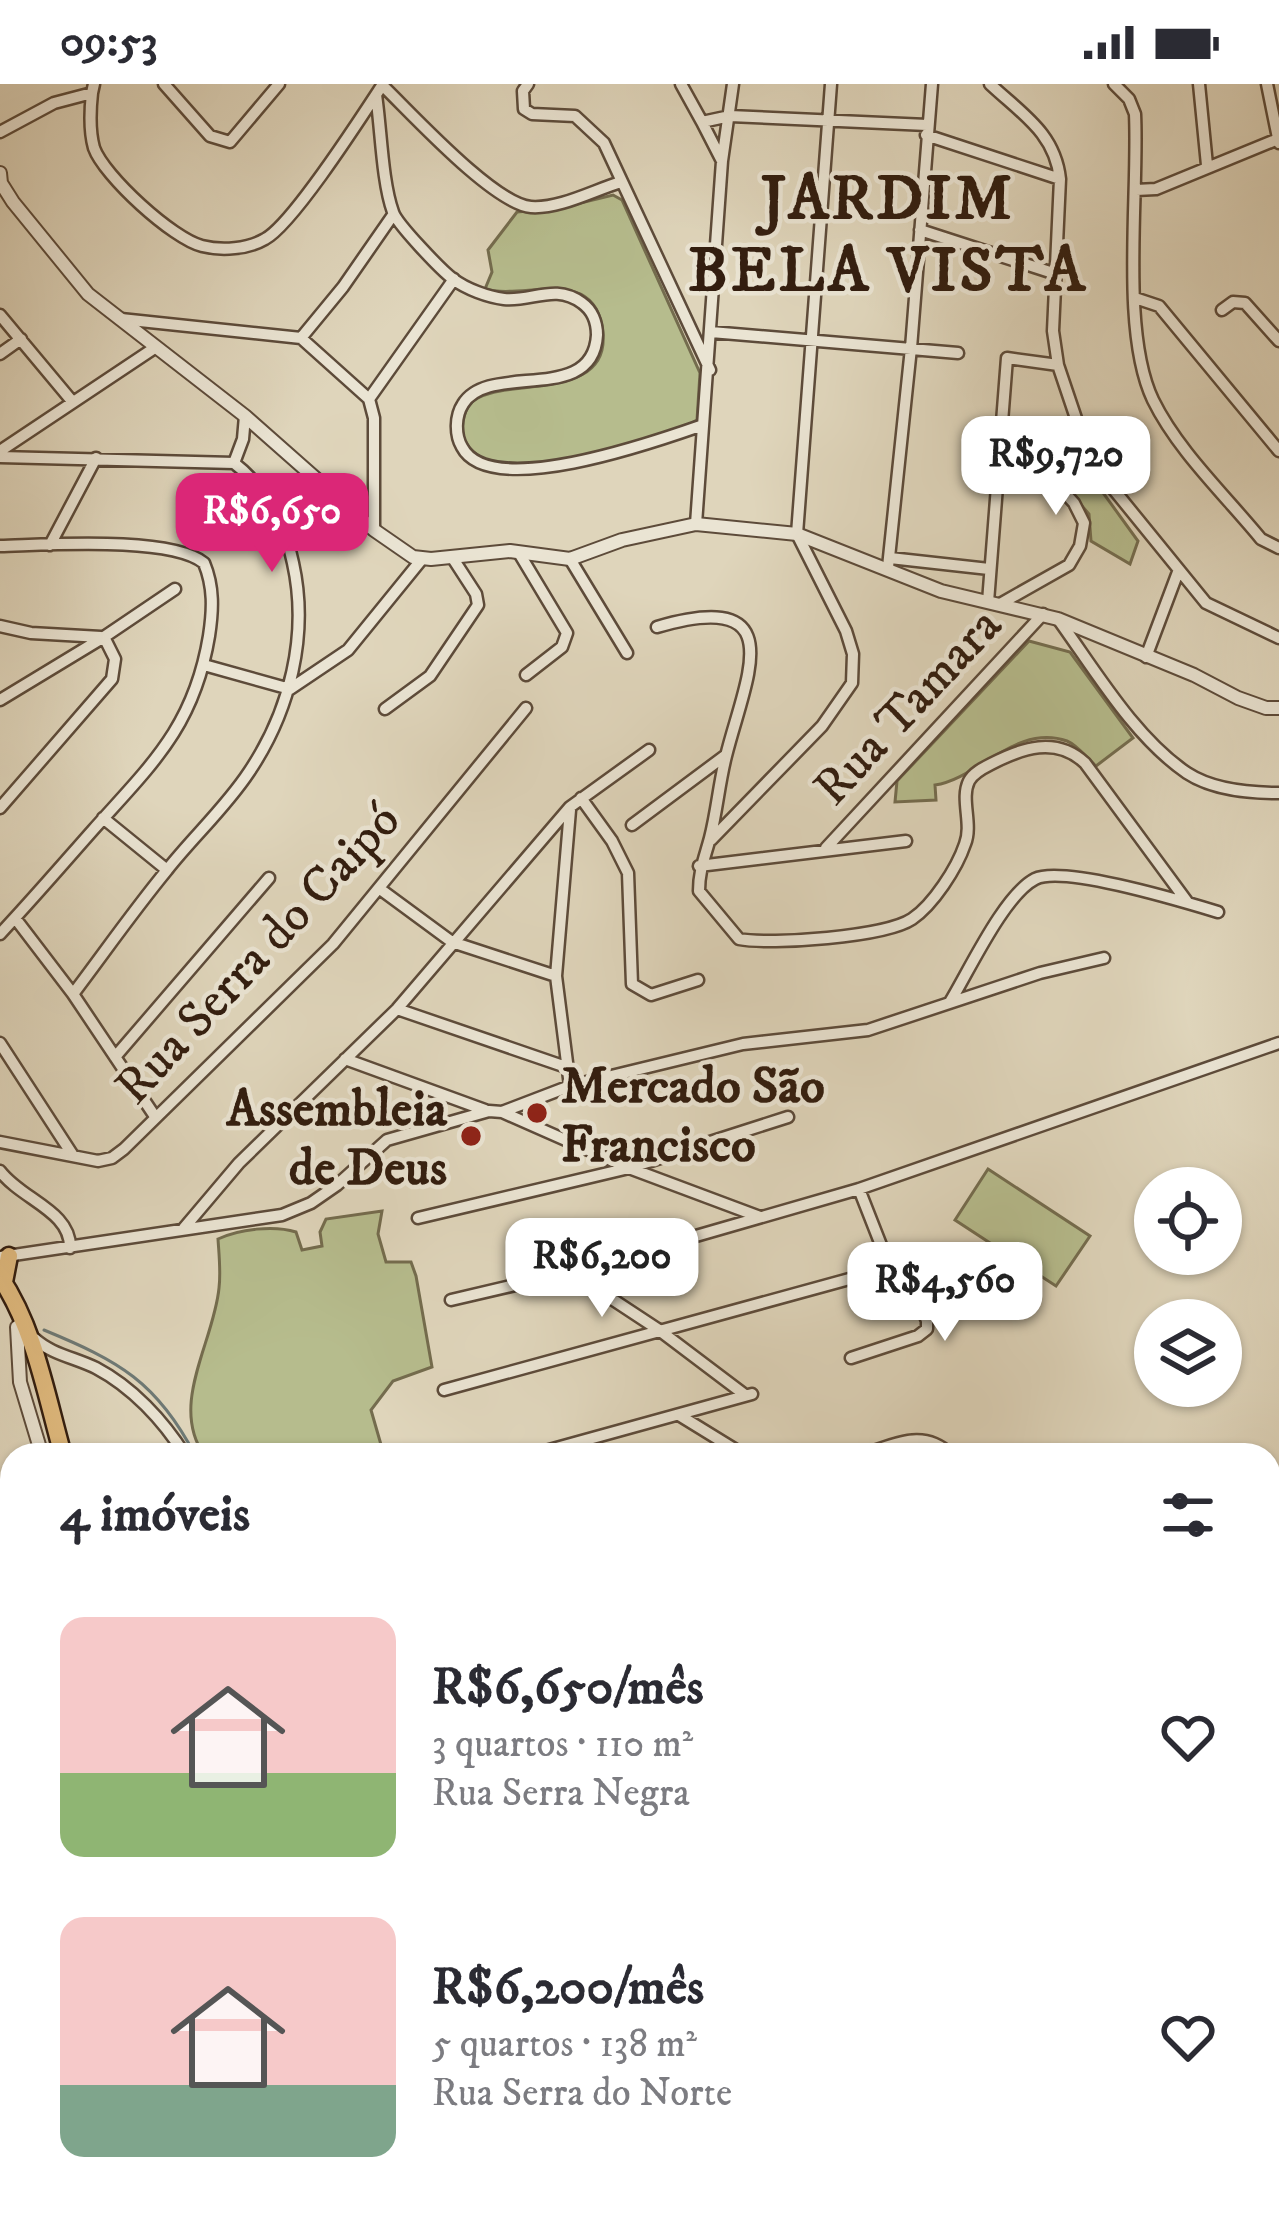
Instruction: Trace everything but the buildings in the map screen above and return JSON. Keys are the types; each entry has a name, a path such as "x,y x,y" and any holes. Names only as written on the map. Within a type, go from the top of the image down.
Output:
{"highway":[{"path":"5,1255 1,1284 23,1330 60,1443"},
{"path":"23,1330 49,1443"}],"street":[{"path":"51,84 54,103"},
{"path":"164,84 210,136 230,142 279,84"},
{"path":"528,84 524,109 532,114 563,113 586,122 604,143 710,370"},
{"path":"681,84 722,161"},
{"path":"696,524 722,161 733,84"},
{"path":"709,842 822,726 852,683 853,654 845,631 797,534 831,84"},
{"path":"889,563 932,84"},
{"path":"990,84 1058,154 1053,273 1058,365 1076,428 1093,464 1178,572 1216,610 1279,638"},
{"path":"1114,84 1136,115 1135,298 1141,366 1161,415 1261,539 1279,548"},
{"path":"1198,84 1207,165"},
{"path":"1136,190 1156,189 1207,165 1278,141 1267,84"},
{"path":"0,132 93,88 91,130 104,169 175,233 199,246 247,246 282,226 380,88"},
{"path":"380,88 513,202 545,206 620,182"},
{"path":"380,88 394,215 454,280 511,300 542,293 570,295 587,307 596,324 594,347 574,371 552,380 483,388 464,402 458,415 459,443 479,464 521,470 571,462 704,425"},
{"path":"702,122 730,116 828,119 926,130 1060,179"},
{"path":"0,173 1,185 46,247 115,318 245,416 394,546 422,559 488,551 570,559 622,540 696,524 797,534 889,563 941,591 1058,619 1256,705 1279,708"},
{"path":"301,338 394,215"},
{"path":"920,230 1053,273"},
{"path":"369,399 454,280"},
{"path":"1135,298 1159,306 1279,451"},
{"path":"1222,310 1233,302 1245,303 1279,341"},
{"path":"683,314 701,320 713,312"},
{"path":"0,315 71,400"},
{"path":"115,318 301,338 369,399 374,418 374,530"},
{"path":"711,332 958,353"},
{"path":"0,354 21,339"},
{"path":"0,454 71,400 156,346"},
{"path":"994,603 989,569 1006,358 1058,365"},
{"path":"234,463 245,416"},
{"path":"994,603 1069,565 1080,546 1084,523 1074,503 1000,423"},
{"path":"0,454 234,463 268,498 291,552 298,597 290,689 248,775 167,870 73,994"},
{"path":"50,544 96,458"},
{"path":"0,546 176,549 199,558 212,590 204,665 172,737 150,770 0,934"},
{"path":"519,553 567,633 562,647 526,675"},
{"path":"386,709 430,676 478,605 452,557"},
{"path":"290,689 348,650 422,559"},
{"path":"570,559 627,652"},
{"path":"889,563 989,569"},
{"path":"1146,657 1178,572"},
{"path":"0,700 175,589"},
{"name":"Rua Tamara","path":"826,848 1042,614"},
{"path":"657,627 721,617 742,631 752,658 709,842 699,866 698,891 739,939 760,943 892,927 911,920 963,850 969,830 966,793 973,775 1020,750 1043,746 1075,754 1084,763 1188,903"},
{"path":"1058,619 1140,727 1186,772 1225,788 1279,793"},
{"path":"0,626 104,638"},
{"path":"0,808 112,679 115,659 104,638"},
{"path":"296,650 316,670"},
{"path":"204,665 290,689"},
{"name":"Rua Serra do Caipó","path":"72,1154 98,1161 112,1158 275,1004 380,889 526,708"},
{"path":"184,1228 239,1162 398,1009 576,803 649,750"},
{"path":"632,825 726,755"},
{"path":"570,1086 556,976 576,803"},
{"path":"576,803 619,852 628,873 632,984 651,995 698,980"},
{"path":"104,818 167,870"},
{"path":"699,866 906,842"},
{"path":"950,1003 1008,907 1033,880 1044,876 1088,879 1219,912"},
{"path":"115,1057 269,878"},
{"path":"380,889 452,942 556,976"},
{"path":"15,918 154,1115"},
{"path":"5,1255 295,1210 337,1185 387,1140 495,1112 570,1086 743,1044 868,1030 1040,973 1104,958"},
{"path":"398,1009 566,1067"},
{"path":"0,1043 72,1154"},
{"path":"451,1300 571,1272 860,1189 1279,1043"},
{"path":"345,1059 495,1112 762,1218"},
{"path":"448,1123 456,1102"},
{"path":"418,1218 629,1168 788,1117"},
{"path":"0,1142 72,1154"},
{"path":"0,1171 20,1193 60,1218 70,1234 70,1248"},
{"path":"851,1358 918,1336 927,1329 928,1321 860,1189"},
{"path":"444,1390 897,1266 921,1262 945,1286"},
{"path":"571,1272 748,1394 574,1443"},
{"path":"23,1330 42,1346 122,1384 176,1443"},
{"path":"23,1330 20,1382 38,1443"},
{"path":"51,1412 41,1363 49,1354 59,1353"},
{"path":"679,1414 725,1443"},
{"path":"905,1443 924,1438 936,1443"}],"green space":[{"path":"613,195 622,200 700,373 697,420 638,442 557,463 520,468 488,461 469,448 463,437 469,405 502,391 573,379 591,368 602,352 602,326 585,296 570,291 485,289 492,272 488,250 517,212"},
{"path":"1072,450 1138,541 1130,564 1091,541 1089,514 1047,466"},
{"path":"1029,641 1070,652 1133,738 1096,766 1067,741 1031,739 935,785 936,800 895,802 897,781"},
{"path":"988,1169 1090,1236 1056,1286 955,1220"},
{"path":"382,1211 378,1234 386,1262 411,1262 416,1276 432,1367 393,1381 371,1410 381,1443 198,1443 192,1394 219,1288 218,1239 257,1229 287,1230 296,1232 302,1250 322,1246 320,1232 326,1219"}],"waterway":[{"path":"44,1330 94,1352 133,1377 166,1409 188,1443"}],"place":[{"name":"Mercado São Francisco","path":"537,1113"},
{"name":"Assembleia de Deus","path":"471,1136"}],"district":[{"name":"JARDIM BELA VISTA","path":"888,232"}]}
